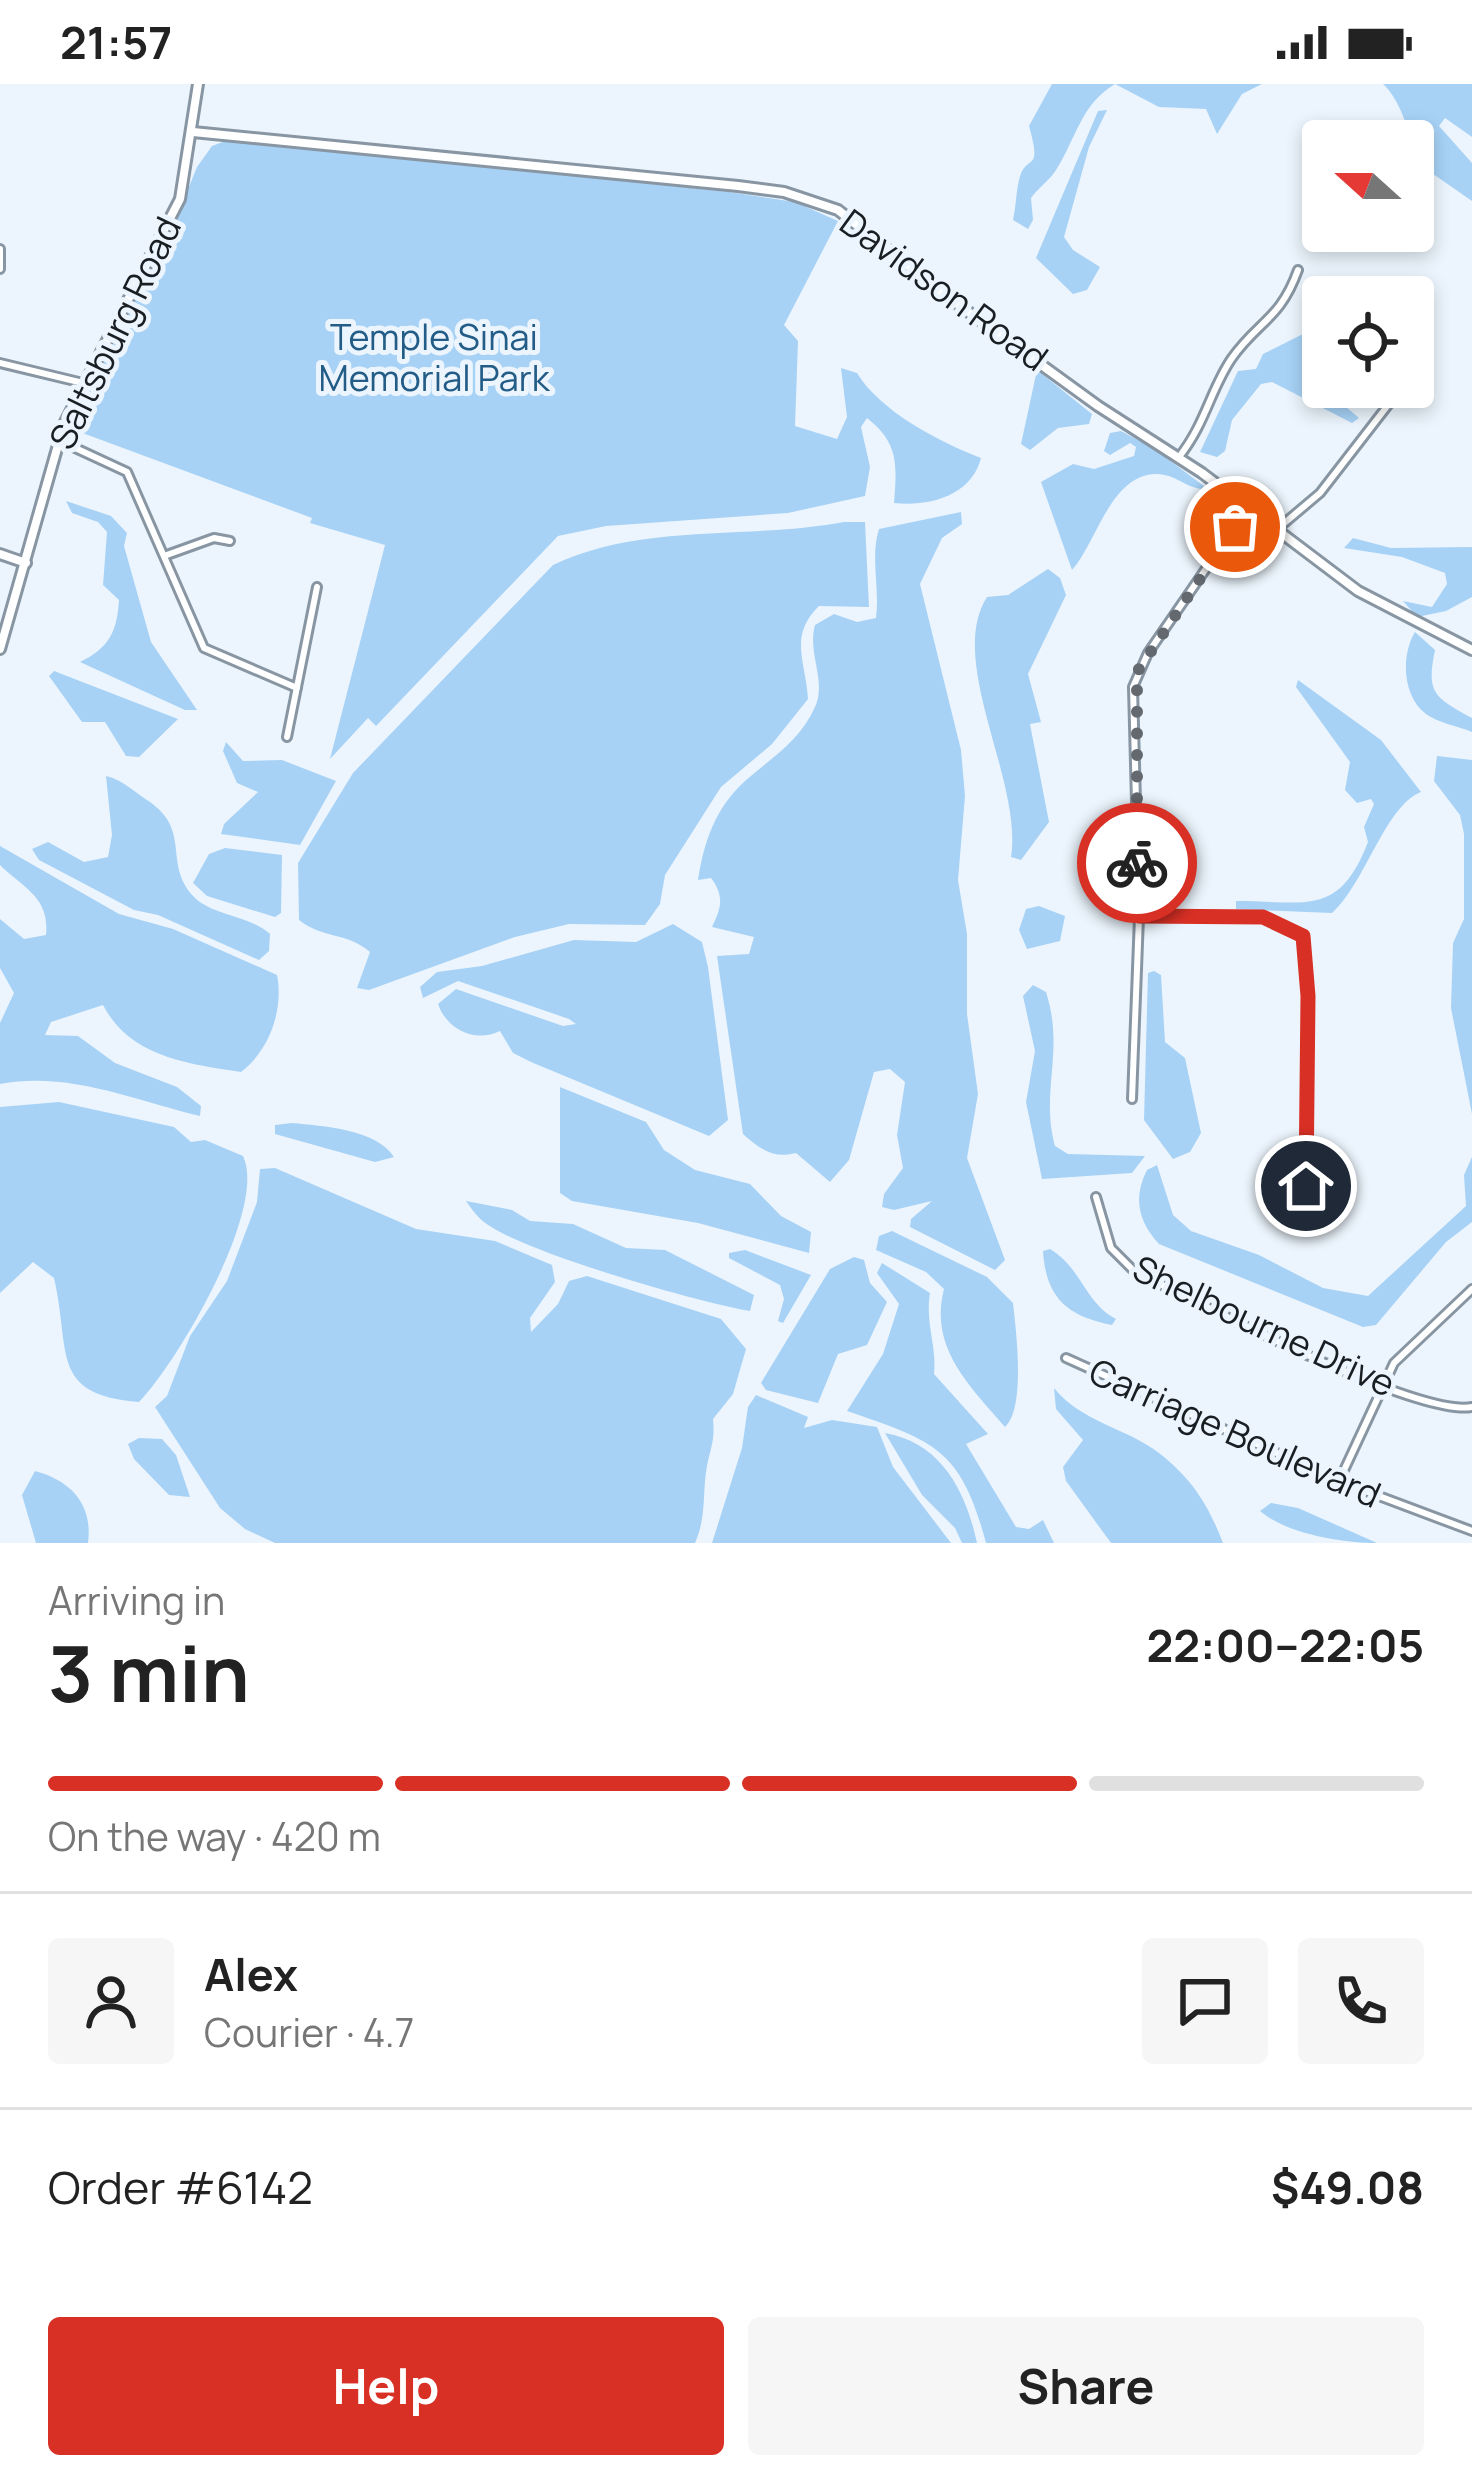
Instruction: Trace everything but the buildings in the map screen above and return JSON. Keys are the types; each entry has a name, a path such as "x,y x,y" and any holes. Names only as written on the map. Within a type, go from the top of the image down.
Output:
{"street":[{"name":"Saltsburg Road","path":"0,649 58,440 83,383 168,227 186,179 198,84"},
{"name":"Davidson Road","path":"194,133 738,186 814,199 838,210 1098,406 1179,458 1358,591 1472,650"},
{"path":"0,249 0,268"},
{"path":"1179,458 1208,414 1228,363 1276,317 1298,270"},
{"path":"0,363 83,383"},
{"path":"1275,531 1320,493 1386,408"},
{"path":"58,440 127,472 204,648 297,688"},
{"path":"1132,1099 1139,916 1137,672 1247,509"},
{"path":"164,556 214,538 230,541"},
{"path":"0,554 26,563"},
{"path":"287,736 317,587"},
{"path":"1139,916 1263,917 1303,936 1308,996 1306,1186"},
{"name":"Shelbourne Drive","path":"1096,1197 1111,1249 1134,1271 1382,1384 1439,1406 1472,1407"},
{"path":"1339,1481 1394,1363 1472,1288"},
{"name":"Carriage Boulevard","path":"1066,1358 1339,1481 1472,1532"}],"green space":[{"path":"1052,84 1115,84 1094,102 1056,170 1031,198 1033,220 1028,229 1013,220 1018,185 1034,157 1029,126"},
{"path":"1115,84 1262,84 1242,94 1217,134 1206,109 1159,107"},
{"path":"1383,84 1472,84 1472,137 1445,118 1439,126 1472,163 1472,201 1434,175 1434,120 1405,120"},
{"path":"1107,110 1089,147 1064,237 1073,250 1100,267 1087,290 1073,294 1036,258 1098,111"},
{"name":"Temple Sinai Memorial Park","path":"228,140 729,192 795,202 838,221 784,325 798,341 795,426 837,439 847,417 841,368 857,373 880,400 912,424 981,458 976,471 948,496 894,503 894,456 885,436 867,418 861,427 870,467 865,496 788,513 606,526 558,536 376,726 368,718 330,759 385,545 310,523 312,518 69,428 169,236 197,167 212,146"},
{"path":"1302,334 1302,397 1272,382 1261,384 1232,420 1225,451 1217,457 1200,452 1238,371 1256,369 1263,354"},
{"path":"1037,370 1092,414 1089,424 1058,428 1030,450 1021,444"},
{"path":"1323,408 1347,408 1359,418 1352,423"},
{"path":"1121,431 1153,448 1208,489 1162,474 1140,478 1116,498 1072,570 1041,482 1073,464 1094,469 1134,456 1136,447 1130,443 1110,455 1104,451 1110,433"},
{"path":"66,501 111,516 127,533 124,546 151,642 197,710 185,710 80,662 110,638 119,600 103,585 107,532 98,522 72,513"},
{"path":"961,512 962,524 942,538 920,584 961,750 965,796 958,880 967,934 967,1014 978,1094 967,1158 1005,1260 995,1270 910,1227 911,1219 932,1201 894,1210 882,1207 884,1194 903,1168 897,1135 905,1082 890,1069 874,1072 849,1160 830,1182 796,1153 767,1151 743,1134 717,956 749,954 754,937 712,927 720,897 711,878 698,880 708,839 726,803 793,739 815,707 819,687 815,625 834,614 857,622 876,618 879,529"},
{"path":"865,522 869,607 819,606 810,617 801,639 808,699 772,744 721,787 665,875 660,904 645,925 569,924 515,937 369,990 357,988 370,952 299,920 298,863 353,773 553,565 587,552 660,537"},
{"path":"1353,538 1391,548 1472,547 1472,597 1446,611 1417,617 1403,601 1432,607 1447,584 1445,573 1402,557 1344,548"},
{"path":"1048,569 1060,578 1066,595 1028,674 1041,722 1030,724 1049,822 1021,860 1011,857 1007,793 975,654 977,623 987,597 1008,595"},
{"path":"1415,632 1435,650 1432,676 1436,692 1472,718 1472,732 1431,717 1412,697 1406,663"},
{"path":"54,671 178,719 139,757 126,756 105,722 82,722 49,676"},
{"path":"1298,680 1381,740 1421,792 1397,813 1332,913 1236,909 1236,901 1300,902 1332,894 1357,866 1368,842 1364,827 1374,804 1371,799 1357,803 1345,790 1350,762 1296,687"},
{"path":"226,742 243,761 282,760 336,781 300,845 221,834 224,824 258,792 237,783 223,751"},
{"path":"1437,756 1472,760 1472,1114 1451,1008 1453,943 1464,919 1464,834 1460,815 1434,781"},
{"path":"106,776 161,811 174,835 180,872 194,897 270,934 269,951 259,960 158,915 134,910 39,860 32,849 48,842 84,862 108,857 112,835"},
{"path":"0,846 119,914 173,929 277,975 272,1029 241,1072 181,1061 145,1047 128,1036 103,1005 51,1022 45,1035 78,1036 115,1063 177,1087 201,1106 200,1116 76,1084 0,1084 0,1023 14,993 0,968 0,919 24,939 46,935 46,922 33,894 0,865"},
{"path":"225,848 282,855 281,913 275,917 207,896 193,883 209,854"},
{"path":"1039,906 1065,916 1060,941 1027,949 1019,930 1026,909"},
{"path":"673,924 702,942 708,967 728,1120 709,1136 513,1053 500,1031 481,1036 463,1032 448,1021 438,1004 456,989 563,1026 576,1024 569,1019 458,981 423,998 420,987 437,972 482,966 574,940 636,942"},
{"path":"1148,973 1161,975 1165,1042 1185,1058 1201,1133 1190,1152 1173,1159 1144,1120"},
{"path":"1033,985 1046,992 1051,1013 1050,1107 1055,1146 1068,1154 1145,1156 1132,1173 1042,1179 1026,1102 1035,1051 1023,996"},
{"path":"560,1087 646,1122 664,1150 695,1170 750,1184 781,1216 811,1232 809,1253 698,1223 572,1201 560,1193"},
{"path":"59,1102 174,1127 191,1142 205,1140 243,1156 247,1180 243,1211 215,1284 175,1354 139,1402 110,1398 77,1379 65,1348 54,1278 33,1262 0,1293 0,1107"},
{"path":"292,1123 362,1135 394,1157 375,1162 275,1134 275,1125"},
{"path":"1472,1157 1472,1222 1446,1242 1376,1325 1363,1327 1159,1244 1140,1209 1143,1180 1147,1170 1157,1165 1173,1215 1191,1231 1259,1255 1323,1288 1368,1296 1466,1206 1464,1175"},
{"path":"275,1168 416,1229 495,1241 552,1265 555,1282 530,1318 531,1332 558,1304 569,1281 587,1276 721,1319 746,1349 733,1394 713,1419 703,1514 695,1543 275,1543 245,1529 220,1508 155,1407 167,1396 190,1336 227,1281 257,1202 260,1169"},
{"path":"466,1201 512,1210 530,1221 573,1224 626,1248 665,1250 754,1295 750,1311 653,1287 534,1247 484,1222"},
{"path":"892,1231 987,1277 1013,1303 1018,1387 1005,1427 965,1380 947,1347 941,1310 944,1289 926,1272 876,1250 879,1236"},
{"path":"1050,1249 1116,1319 1112,1325 1082,1316 1061,1302 1045,1267 1043,1251"},
{"path":"745,1250 811,1275 783,1323 778,1321 784,1299 780,1285 729,1258 729,1253"},
{"path":"854,1257 864,1260 870,1283 887,1302 867,1345 838,1354 818,1403 766,1390 761,1383 830,1269"},
{"path":"882,1263 930,1293 934,1374 988,1434 966,1444 1016,1527 1029,1529 1043,1520 1054,1543 986,1543 966,1487 940,1453 902,1431 847,1411 883,1354 899,1304 877,1273"},
{"path":"1054,1388 1077,1409 1146,1444 1171,1463 1198,1493 1223,1543 1111,1543 1066,1481 1063,1467 1083,1440 1056,1409"},
{"path":"756,1395 808,1417 804,1428 832,1420 877,1427 893,1467 951,1543 712,1543 742,1448 748,1407"},
{"path":"885,1433 922,1447 948,1473 966,1506 977,1543 962,1543 955,1528 922,1495"},
{"path":"139,1438 162,1439 176,1455 190,1497 169,1495 134,1459 128,1444"},
{"path":"35,1471 60,1481 77,1496 87,1517 88,1543 36,1543 22,1495"},
{"path":"1271,1503 1298,1508 1377,1543 1332,1539 1285,1526 1260,1511"}],"way so far":[{"path":"1137,863 1133,687 1137,672 1235,527"}],"route":[{"path":"1137,863 1139,916 1263,917 1282,922 1303,936 1308,996 1306,1186"}]}
